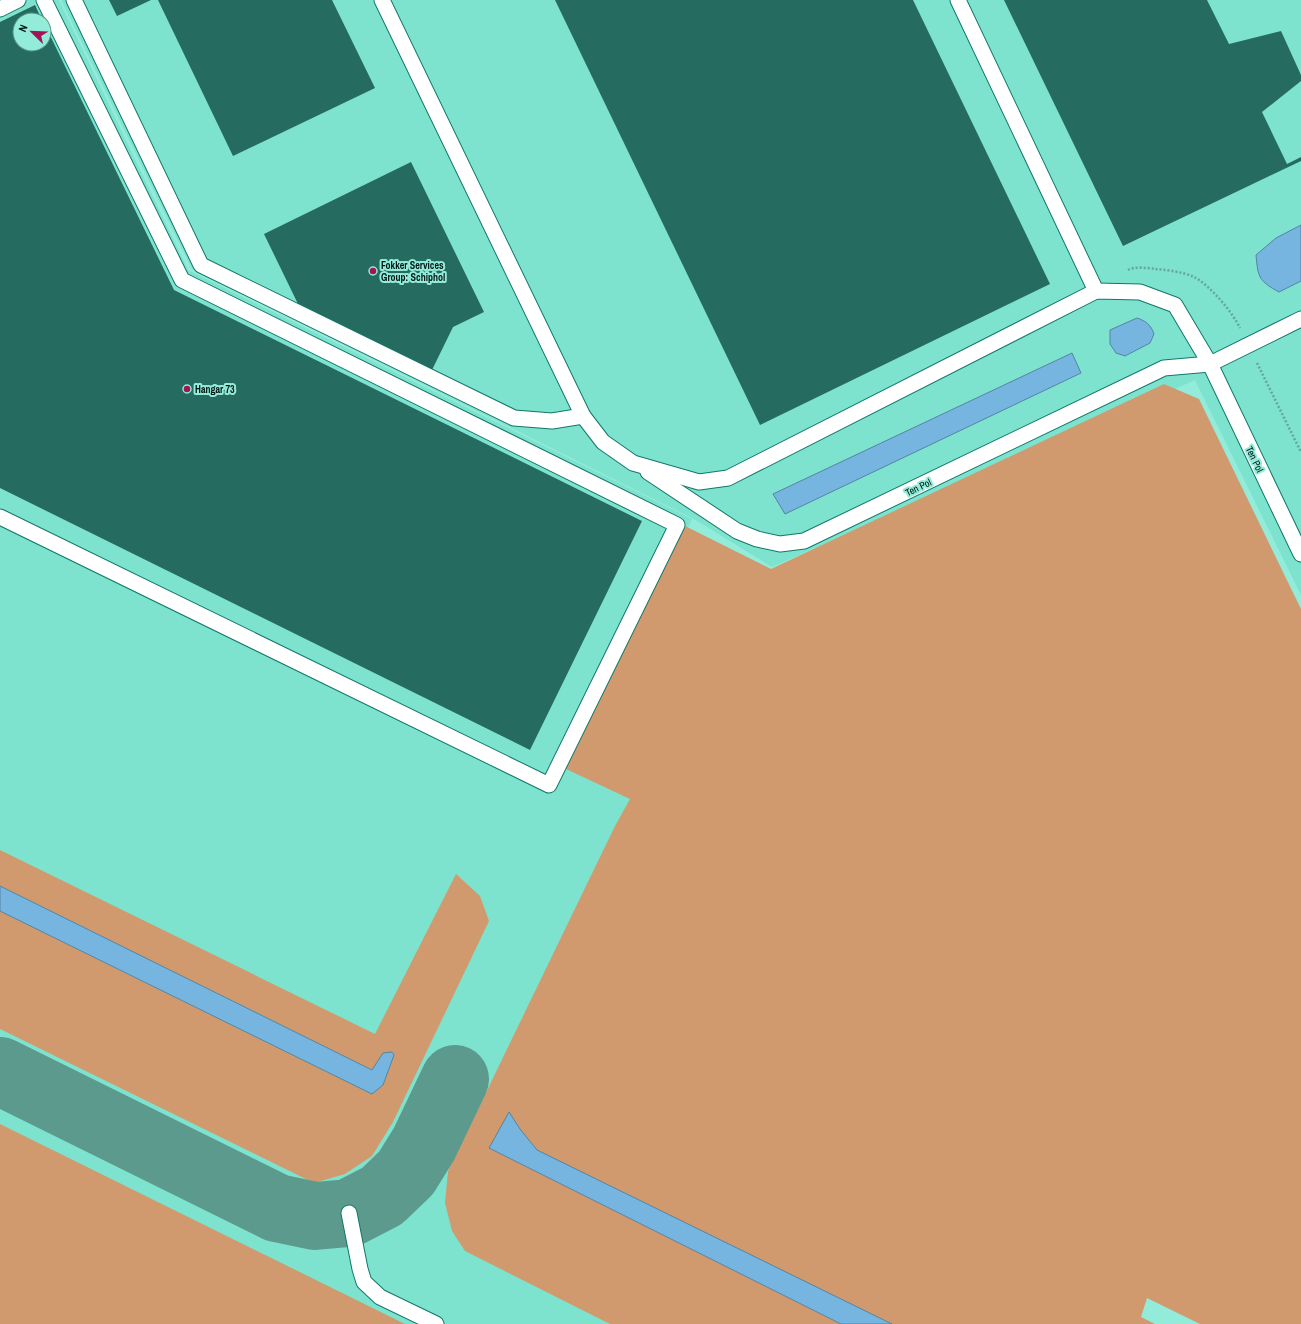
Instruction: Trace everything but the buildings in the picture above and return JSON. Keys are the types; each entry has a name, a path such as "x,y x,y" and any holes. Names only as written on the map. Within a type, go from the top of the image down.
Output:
{"lane":[{"path":"0,9 18,0"},
{"path":"0,516 549,785 677,525 182,280 44,0"},
{"path":"74,0 201,265 514,418 552,421 582,416"},
{"name":"Ten Pol","path":"382,0 582,416 603,442 737,531 757,539 780,544 804,541 1164,368 1210,364 1301,319"},
{"path":"958,0 1096,291"},
{"path":"634,463 699,482 728,478 1096,291 1140,292 1175,304 1210,364"},
{"name":"Ten Pol","path":"1210,364 1301,554"},
{"path":"349,1213 364,1282 380,1297 436,1324"}],"shaded area":[{"path":"0,0 59,0 188,270 692,519 581,748 630,771 841,1324 0,1324"},
{"path":"61,0 1301,0 1301,595 1195,380 772,567 694,519 192,269"},
{"path":"1164,384 1199,399 1301,609 1301,1324 1200,1324 1147,1298 1141,1317 1155,1324 610,1324 465,1251 452,1231 445,1203 448,1171 615,826 630,799 566,769 685,526 771,569"},
{"path":"0,850 375,1034 456,874 480,896 489,921 393,1122 372,1156 345,1174 314,1183 0,1029 0,911 372,1094 383,1053 372,1070 0,886"},
{"path":"0,1124 405,1324 0,1324"}],"water":[{"path":"1301,225 1301,281 1279,292 1263,282 1259,274 1256,255 1276,238"},
{"path":"1137,318 1148,324 1153,331 1154,334 1150,343 1125,356 1116,353 1110,344 1110,330"},
{"path":"1072,353 1081,373 785,514 773,494"},
{"path":"0,886 372,1070 383,1053 392,1052 394,1055 383,1085 372,1094 0,911"},
{"path":"509,1112 520,1129 537,1150 892,1324 841,1324 489,1148"}],"taxiway":[{"path":"0,1071 277,1208 315,1216 349,1213 382,1196 406,1173 424,1144 455,1079"}],"place":[{"name":"Fokker Services Group: Schiphol","path":"373,271"},
{"name":"Hangar 73","path":"187,389"}]}
